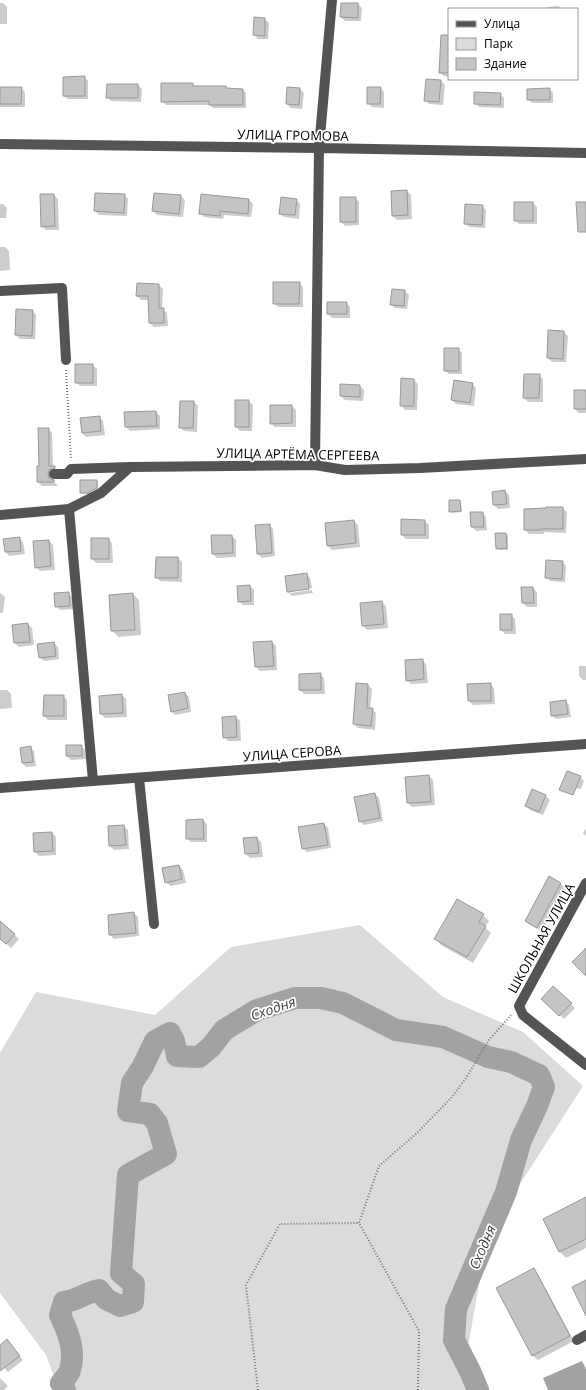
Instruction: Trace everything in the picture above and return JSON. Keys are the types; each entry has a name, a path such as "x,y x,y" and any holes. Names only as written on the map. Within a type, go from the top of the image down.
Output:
{"street":[{"path":"315,465 319,148 332,0"},
{"name":"УЛИЦА ГРОМОВА","path":"0,144 319,148 586,154"},
{"path":"0,290 62,288 66,360"},
{"name":"УЛИЦА АРТЁМА СЕРГЕЕВА","path":"54,474 67,474 71,469 130,467 315,465 345,470 420,468 586,459"},
{"path":"0,515 69,509 101,493 130,467"},
{"path":"69,509 93,781"},
{"name":"УЛИЦА СЕРОВА","path":"0,788 586,744"},
{"path":"139,778 154,924"},
{"name":"ШКОЛЬНАЯ УЛИЦА","path":"519,1006 586,883"},
{"path":"519,1006 523,1015 586,1065"},
{"path":"576,1340 586,1335"}],"path":[{"path":"66,360 71,469"},
{"path":"418,1390 419,1331 359,1223 379,1166 418,1133 452,1097 466,1078 489,1040 519,1006"},
{"path":"258,1390 246,1285 280,1224 359,1223"}],"green space":[{"path":"360,925 443,997 523,1032 583,1086 488,1234 463,1375 474,1390 59,1390 46,1355 0,1293 0,1053 36,992 155,1015 231,947"}],"shaded area":[{"path":"582,1361 586,1369 586,1390 548,1390 543,1378"}],"building":[{"path":"341,3 358,3 358,18 340,17"},
{"path":"254,17 265,18 265,36 253,35"},
{"path":"441,35 448,35 448,73 439,73"},
{"path":"85,76 85,96 63,96 63,77"},
{"path":"426,79 441,80 439,102 424,101"},
{"path":"161,83 193,83 193,86 226,86 226,88 243,89 243,105 209,105 209,101 161,102"},
{"path":"107,84 138,84 138,98 106,98"},
{"path":"0,87 22,87 21,104 0,104"},
{"path":"287,87 300,88 299,105 286,104"},
{"path":"367,87 381,87 380,104 367,104"},
{"path":"550,88 550,100 527,100 527,89"},
{"path":"474,92 501,93 500,105 474,104"},
{"path":"407,190 408,215 392,216 391,191"},
{"path":"95,193 125,194 124,213 94,211"},
{"path":"154,193 181,195 179,214 152,211"},
{"path":"40,194 54,194 55,226 41,227"},
{"path":"201,194 249,199 248,214 220,211 220,216 199,214"},
{"path":"281,197 297,199 295,215 279,214"},
{"path":"340,197 356,197 356,222 340,222"},
{"path":"514,202 533,202 533,221 514,221"},
{"path":"576,202 586,202 586,232 578,232"},
{"path":"465,204 483,205 482,225 464,224"},
{"path":"273,282 300,282 299,304 273,304"},
{"path":"137,283 159,284 159,308 164,308 164,323 149,323 148,296 136,296"},
{"path":"392,289 405,290 404,306 390,305"},
{"path":"327,302 347,302 347,314 327,314"},
{"path":"16,309 33,310 32,336 15,335"},
{"path":"548,330 564,331 563,359 547,358"},
{"path":"444,348 459,348 459,371 444,371"},
{"path":"75,364 93,364 93,383 75,383"},
{"path":"524,374 540,374 539,398 523,398"},
{"path":"401,378 414,379 414,406 400,406"},
{"path":"454,380 473,383 470,403 451,400"},
{"path":"340,384 360,385 360,397 340,396"},
{"path":"574,390 586,390 586,409 574,409"},
{"path":"235,400 249,400 249,427 235,427"},
{"path":"180,401 194,401 193,428 179,428"},
{"path":"270,405 292,405 292,423 270,424"},
{"path":"156,411 157,426 125,427 124,412"},
{"path":"100,416 101,431 82,433 80,418"},
{"path":"38,428 49,428 49,466 55,466 55,468 49,470 48,474 49,478 54,480 54,482 37,482 37,466 39,466"},
{"path":"80,480 97,480 97,488 87,493 80,493"},
{"path":"505,490 507,504 493,505 492,492"},
{"path":"449,500 460,500 461,511 449,512"},
{"path":"563,507 563,529 524,530 524,509"},
{"path":"470,512 483,512 484,527 471,527"},
{"path":"401,519 425,520 425,535 401,535"},
{"path":"354,520 356,543 327,546 325,523"},
{"path":"270,524 272,553 257,554 255,525"},
{"path":"495,533 506,533 507,548 496,549"},
{"path":"211,535 232,535 233,553 212,554"},
{"path":"20,537 21,551 5,552 3,539"},
{"path":"91,538 109,538 109,559 91,559"},
{"path":"49,540 51,566 35,568 33,541"},
{"path":"156,557 178,557 178,578 155,578"},
{"path":"546,560 563,561 562,579 545,578"},
{"path":"307,573 309,589 287,592 285,576"},
{"path":"250,585 251,601 238,602 237,586"},
{"path":"521,587 533,587 534,603 522,603"},
{"path":"69,592 70,606 55,607 54,593"},
{"path":"133,593 135,630 111,631 109,595"},
{"path":"382,601 384,624 362,626 360,603"},
{"path":"500,614 512,614 512,630 500,630"},
{"path":"28,623 30,642 14,643 12,625"},
{"path":"272,641 274,666 255,667 253,642"},
{"path":"54,642 56,656 39,658 37,644"},
{"path":"423,659 424,679 406,681 405,660"},
{"path":"321,673 321,690 299,690 299,674"},
{"path":"356,683 368,684 367,708 373,708 371,726 353,724"},
{"path":"491,683 491,701 468,701 467,684"},
{"path":"185,692 188,708 171,712 168,695"},
{"path":"122,694 123,713 100,714 99,696"},
{"path":"44,695 64,695 64,716 43,716"},
{"path":"566,700 568,714 551,716 550,702"},
{"path":"236,716 237,737 223,738 222,717"},
{"path":"66,745 82,745 82,756 66,756"},
{"path":"31,746 33,762 22,763 20,748"},
{"path":"567,771 581,776 573,795 559,790"},
{"path":"429,775 431,802 407,803 405,777"},
{"path":"532,789 546,795 539,812 525,806"},
{"path":"375,793 380,818 359,822 354,797"},
{"path":"203,819 204,839 186,839 186,820"},
{"path":"324,823 328,845 302,849 298,827"},
{"path":"124,825 126,845 109,846 108,826"},
{"path":"52,832 53,851 34,852 33,833"},
{"path":"257,837 259,853 245,854 243,838"},
{"path":"179,865 182,879 165,883 162,868"},
{"path":"549,876 561,883 537,928 525,921"},
{"path":"457,899 484,914 479,922 486,926 467,957 434,939"},
{"path":"134,912 136,933 109,935 108,915"},
{"path":"0,921 15,934 6,944 0,939"},
{"path":"586,948 586,976 572,962"},
{"path":"553,986 572,1003 559,1016 541,999"},
{"path":"586,1197 586,1239 559,1252 543,1219"},
{"path":"534,1268 570,1336 532,1356 496,1288"},
{"path":"586,1280 586,1316 572,1287"},
{"path":"7,1339 20,1356 0,1371 0,1345"}],"waterway":[{"name":"Сходня","path":"65,1390 61,1383 68,1375 72,1363 72,1349 66,1328 60,1315 64,1302 99,1290 106,1299 120,1306 133,1302 134,1284 121,1273 128,1175 166,1154 157,1123 150,1114 128,1111 132,1083 143,1066 155,1041 170,1033 174,1041 177,1056 199,1057 211,1047 224,1030 257,1010 295,998 321,998 343,1003 396,1030 443,1037 488,1057 511,1062 539,1075 544,1087 521,1140 506,1192 456,1309 454,1340 478,1390"}]}
